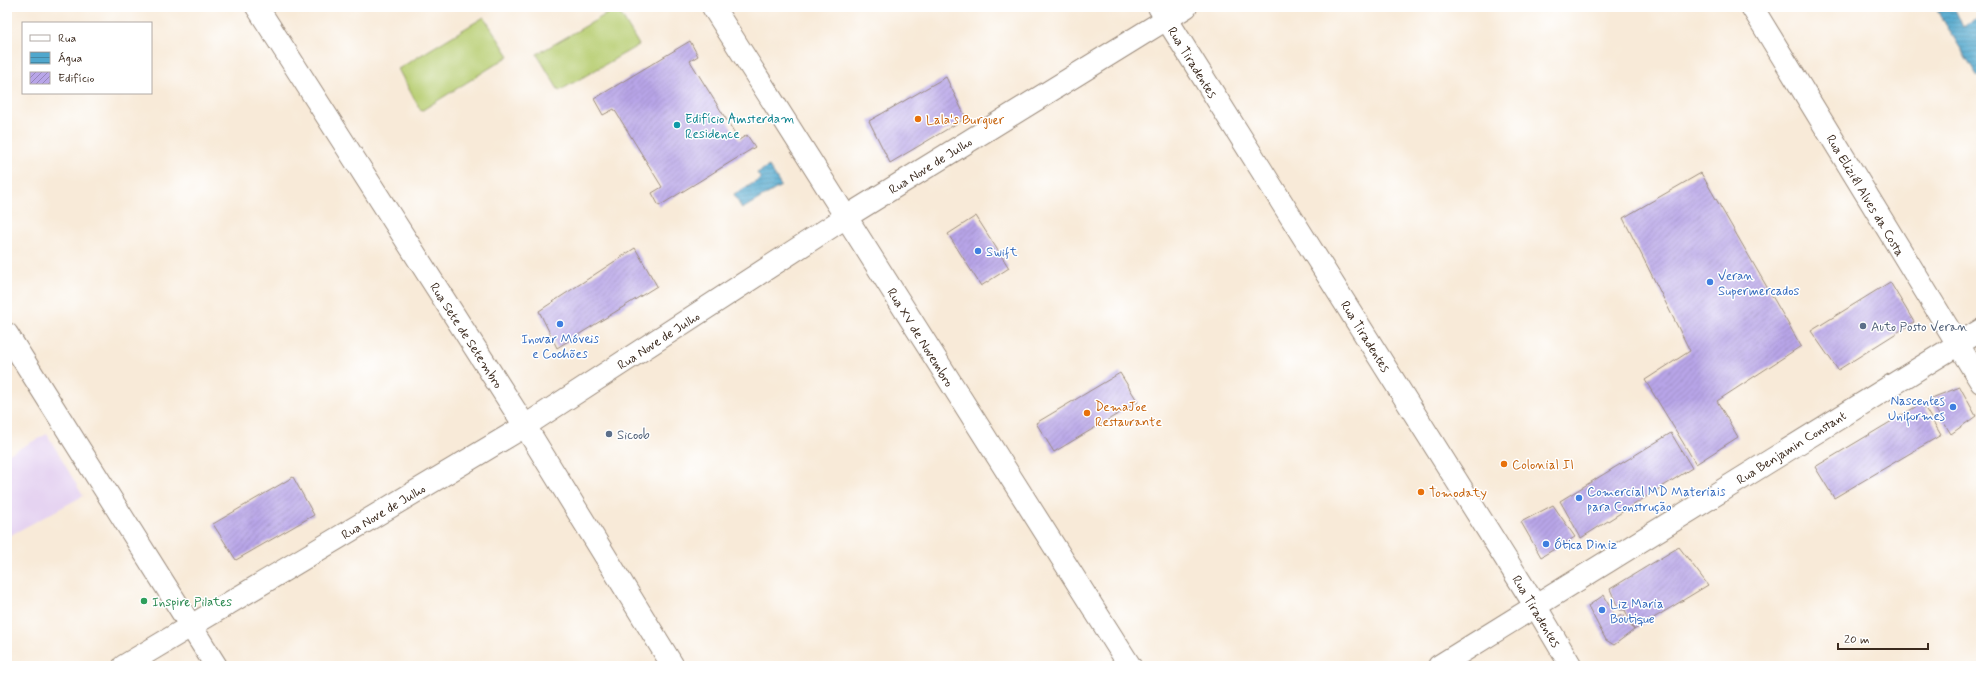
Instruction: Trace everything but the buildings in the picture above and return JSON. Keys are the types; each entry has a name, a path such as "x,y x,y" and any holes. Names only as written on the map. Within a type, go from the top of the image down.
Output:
{"street":[{"name":"Rua Sete de Setembro","path":"257,7 525,426 673,666"},
{"name":"Rua XV de Novembro","path":"713,7 1130,666"},
{"name":"Rua Nove de Julho","path":"124,666 525,426 1163,13 1186,7"},
{"name":"Rua Eliziél Alves da Costa","path":"1752,7 1981,382"},
{"name":"Rua Tiradentes","path":"1163,13 1536,607 1571,666"},
{"name":"Rua Benjamin Constant","path":"1439,666 1981,330"},
{"path":"7,334 216,666"}],"shaded area":[{"path":"47,434 83,496 7,537 7,455"}],"green space":[{"path":"617,8 639,45 559,91 537,54"},
{"path":"484,17 509,56 421,111 398,69"}],"water":[{"path":"1935,7 1954,7 1963,27 1979,17 1981,20 1981,75 1978,77"},
{"path":"769,166 781,186 742,209 734,194 761,179 757,173"}],"place":[{"name":"Lala's Burguer","path":"918,119"},
{"name":"Edifício Amsterdam Residence","path":"677,125"},
{"name":"Swift","path":"978,251"},
{"name":"Veran Supermercados","path":"1710,282"},
{"name":"Inovar Móveis e Cochões","path":"560,324"},
{"name":"Auto Posto Veran","path":"1863,326"},
{"name":"Nascentes Uniformes","path":"1953,407"},
{"name":"DemaJoe Restaurante","path":"1087,413"},
{"name":"Sicoob","path":"609,434"},
{"name":"Colonial II","path":"1504,464"},
{"name":"Tomodaty","path":"1421,492"},
{"name":"Comercial MD Materiais para Construção","path":"1579,498"},
{"name":"Ótica Diniz","path":"1546,544"},
{"name":"Inspire Pilates","path":"144,601"},
{"name":"Liz Maria Boutique","path":"1602,610"}]}
